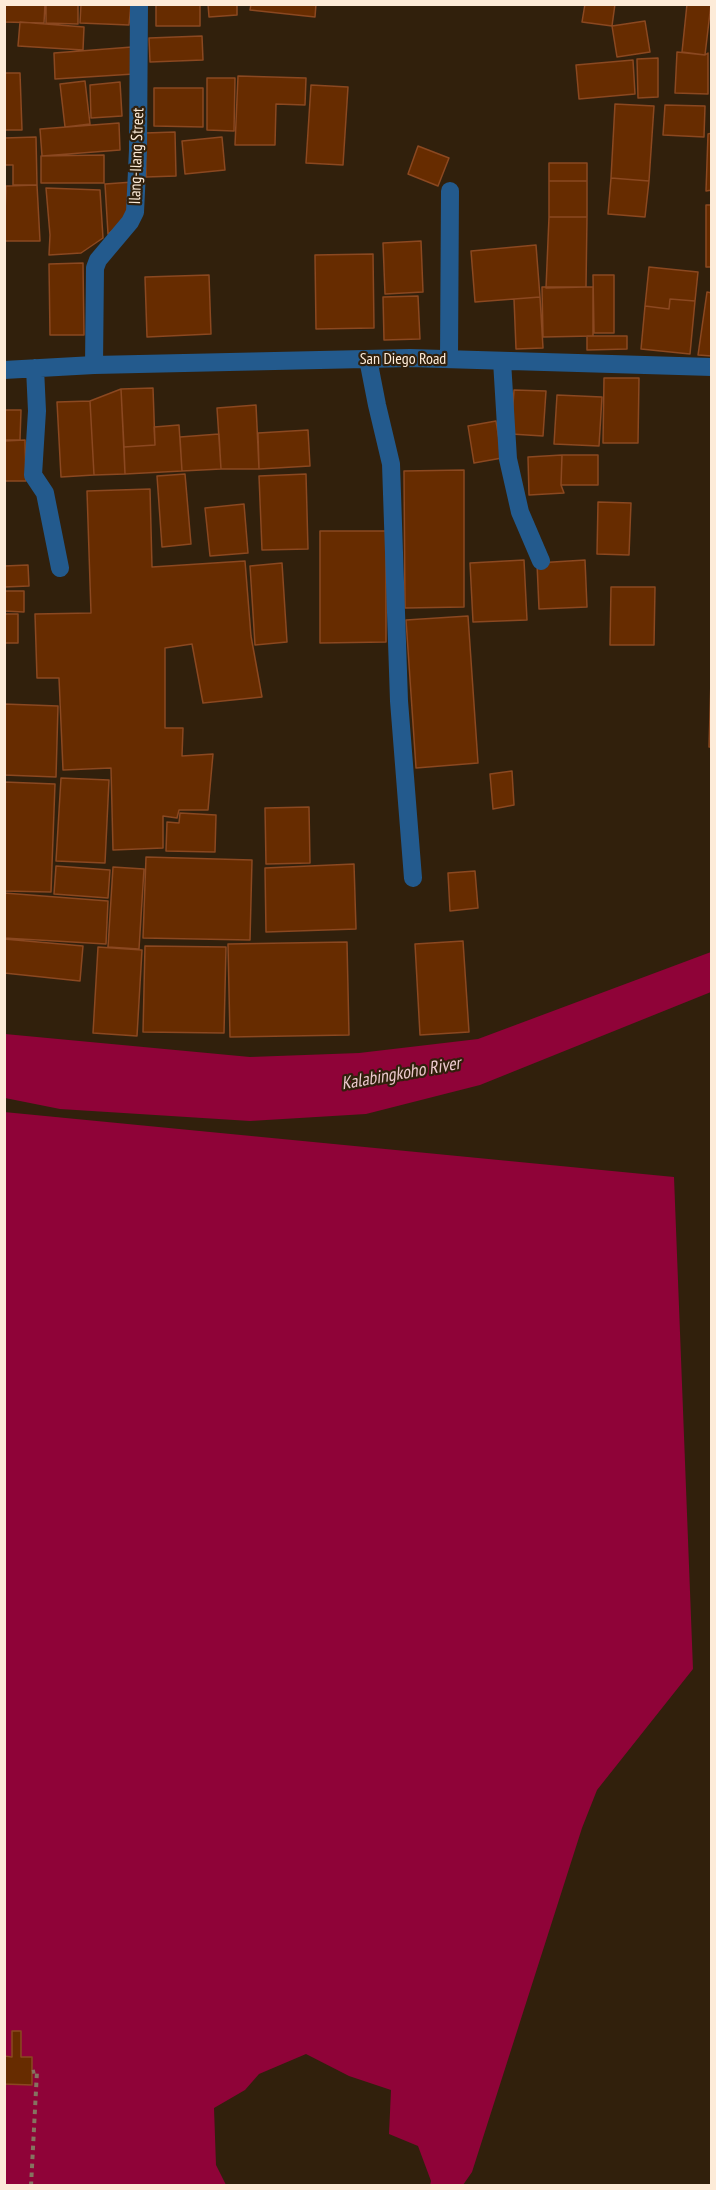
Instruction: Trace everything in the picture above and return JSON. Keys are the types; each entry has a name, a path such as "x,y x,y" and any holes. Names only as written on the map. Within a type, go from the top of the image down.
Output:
{"street":[{"name":"Ilang-Ilang Street","path":"94,365 95,268 98,260 130,222 135,212 138,150 139,4"},
{"path":"448,358 450,191"},
{"name":"San Diego Road","path":"4,370 94,365 448,358 711,367"},
{"path":"368,359 391,464 399,701 412,878"},
{"path":"502,361 508,459 520,512 541,561"},
{"path":"35,368 37,411 33,475 45,493 60,568"}],"path":[{"path":"31,2186 37,2071 32,2072"}],"water":[{"name":"Kalabingkoho River","path":"711,952 711,992 480,1085 366,1114 250,1121 60,1109 5,1098 5,1034 250,1057 359,1053 478,1039"},
{"path":"4,1112 674,1177 693,1669 597,1790 582,1828 472,2172 463,2185 430,2185 431,2181 418,2146 389,2134 391,2090 349,2076 306,2054 259,2074 245,2090 214,2108 216,2165 226,2185 5,2185"}],"building":[{"path":"4,4 45,4 44,23 4,22"},
{"path":"46,4 78,4 78,24 46,23"},
{"path":"81,4 131,4 129,25 80,23"},
{"path":"156,4 200,4 200,26 156,26"},
{"path":"208,4 237,4 237,15 209,17"},
{"path":"251,4 316,4 315,17 250,10"},
{"path":"585,4 615,4 612,26 582,22"},
{"path":"687,4 711,4 705,55 682,52"},
{"path":"645,21 650,52 617,57 612,26"},
{"path":"20,22 84,27 83,50 18,46"},
{"path":"202,36 203,60 150,62 149,38"},
{"path":"132,47 134,74 55,79 54,53"},
{"path":"677,52 705,55 708,53 708,94 675,93"},
{"path":"658,58 658,97 638,98 637,59"},
{"path":"633,60 635,94 579,99 576,65"},
{"path":"4,73 20,73 22,130 4,130"},
{"path":"238,76 306,78 305,105 276,104 275,145 235,145"},
{"path":"207,78 235,78 234,131 207,130"},
{"path":"85,81 90,124 65,127 60,84"},
{"path":"120,82 122,116 91,118 90,85"},
{"path":"311,85 348,87 343,165 306,163"},
{"path":"154,88 203,88 203,127 154,126"},
{"path":"615,104 654,106 649,181 611,178"},
{"path":"665,105 705,106 704,137 663,135"},
{"path":"119,123 120,150 42,156 40,129"},
{"path":"175,132 176,176 146,177 145,133"},
{"path":"712,133 712,190 706,191 708,134"},
{"path":"36,137 37,185 13,185 13,165 4,165 4,138"},
{"path":"222,137 225,170 185,174 182,141"},
{"path":"418,146 449,158 438,186 408,174"},
{"path":"104,155 104,183 41,183 41,156"},
{"path":"549,163 587,163 587,181 549,181"},
{"path":"611,178 649,181 645,217 608,214"},
{"path":"549,181 587,181 587,217 549,217"},
{"path":"133,182 125,221 108,234 105,184"},
{"path":"37,185 40,241 4,241 6,186"},
{"path":"46,188 100,190 103,238 81,253 49,255 50,235"},
{"path":"706,205 712,205 712,267 706,267"},
{"path":"549,217 587,217 586,287 546,288"},
{"path":"421,241 423,292 385,294 383,243"},
{"path":"536,245 540,297 475,302 471,251"},
{"path":"373,254 374,328 316,329 315,255"},
{"path":"83,263 84,335 50,335 49,264"},
{"path":"649,267 698,272 695,301 670,299 669,309 645,306"},
{"path":"209,275 211,334 147,337 145,277"},
{"path":"593,275 614,275 614,333 594,333"},
{"path":"542,287 593,287 593,336 543,337"},
{"path":"707,292 712,293 712,356 698,355"},
{"path":"418,296 420,339 384,340 383,297"},
{"path":"540,297 543,348 516,349 514,299"},
{"path":"670,299 695,301 690,354 641,349 645,306 669,309"},
{"path":"587,336 627,336 627,349 587,350"},
{"path":"604,378 639,378 638,443 603,443"},
{"path":"153,388 155,445 124,447 121,389"},
{"path":"121,389 125,474 94,475 90,401"},
{"path":"514,390 546,391 543,436 511,434"},
{"path":"557,395 602,397 599,446 554,444"},
{"path":"90,401 94,475 61,477 57,402"},
{"path":"256,405 259,469 221,469 217,408"},
{"path":"4,410 21,410 20,440 4,440"},
{"path":"496,421 502,458 474,463 468,426"},
{"path":"179,425 182,471 125,474 124,447 155,445 154,427"},
{"path":"308,430 310,466 259,469 258,433"},
{"path":"219,434 221,469 182,471 180,437"},
{"path":"25,440 26,481 4,481 4,441"},
{"path":"562,455 561,485 564,493 529,495 528,457"},
{"path":"562,455 598,455 598,485 561,485"},
{"path":"464,470 464,607 405,608 404,471"},
{"path":"185,474 191,544 162,547 157,476"},
{"path":"306,474 308,549 262,550 259,476"},
{"path":"150,489 152,567 245,561 251,636 262,697 203,703 192,644 165,648 165,728 183,728 182,756 213,754 208,810 179,810 177,818 163,816 163,848 113,850 111,768 63,770 59,678 37,678 35,614 91,613 87,491"},
{"path":"598,502 631,503 629,555 597,554"},
{"path":"244,504 248,553 210,556 205,508"},
{"path":"320,531 386,531 386,642 320,643"},
{"path":"524,560 527,620 473,622 470,563"},
{"path":"585,560 587,607 539,609 537,563"},
{"path":"282,563 287,642 255,645 250,566"},
{"path":"28,565 29,586 4,587 4,566"},
{"path":"611,587 655,587 654,645 610,645"},
{"path":"4,591 24,591 24,612 4,611"},
{"path":"4,614 18,614 18,643 4,643"},
{"path":"468,616 478,763 416,768 406,620"},
{"path":"712,646 712,747 709,747"},
{"path":"4,704 58,706 56,777 4,775"},
{"path":"512,771 514,805 493,809 490,774"},
{"path":"61,778 109,780 105,863 56,861"},
{"path":"4,782 55,784 51,892 4,891"},
{"path":"309,807 310,863 266,864 265,808"},
{"path":"180,813 216,815 215,852 166,851 167,822 179,823"},
{"path":"146,857 252,860 250,940 143,938"},
{"path":"354,864 356,929 266,932 265,868"},
{"path":"56,866 110,870 108,898 54,894"},
{"path":"113,867 144,869 139,949 108,947"},
{"path":"475,871 478,908 450,911 448,873"},
{"path":"4,893 108,901 106,944 4,938"},
{"path":"4,939 83,946 80,981 4,973"},
{"path":"463,941 469,1032 420,1035 415,944"},
{"path":"347,942 349,1035 230,1037 228,944"},
{"path":"145,946 226,947 224,1033 143,1032"},
{"path":"98,947 142,950 137,1036 93,1033"},
{"path":"12,2031 21,2031 21,2057 32,2057 32,2085 4,2084 4,2056 12,2057"}]}
